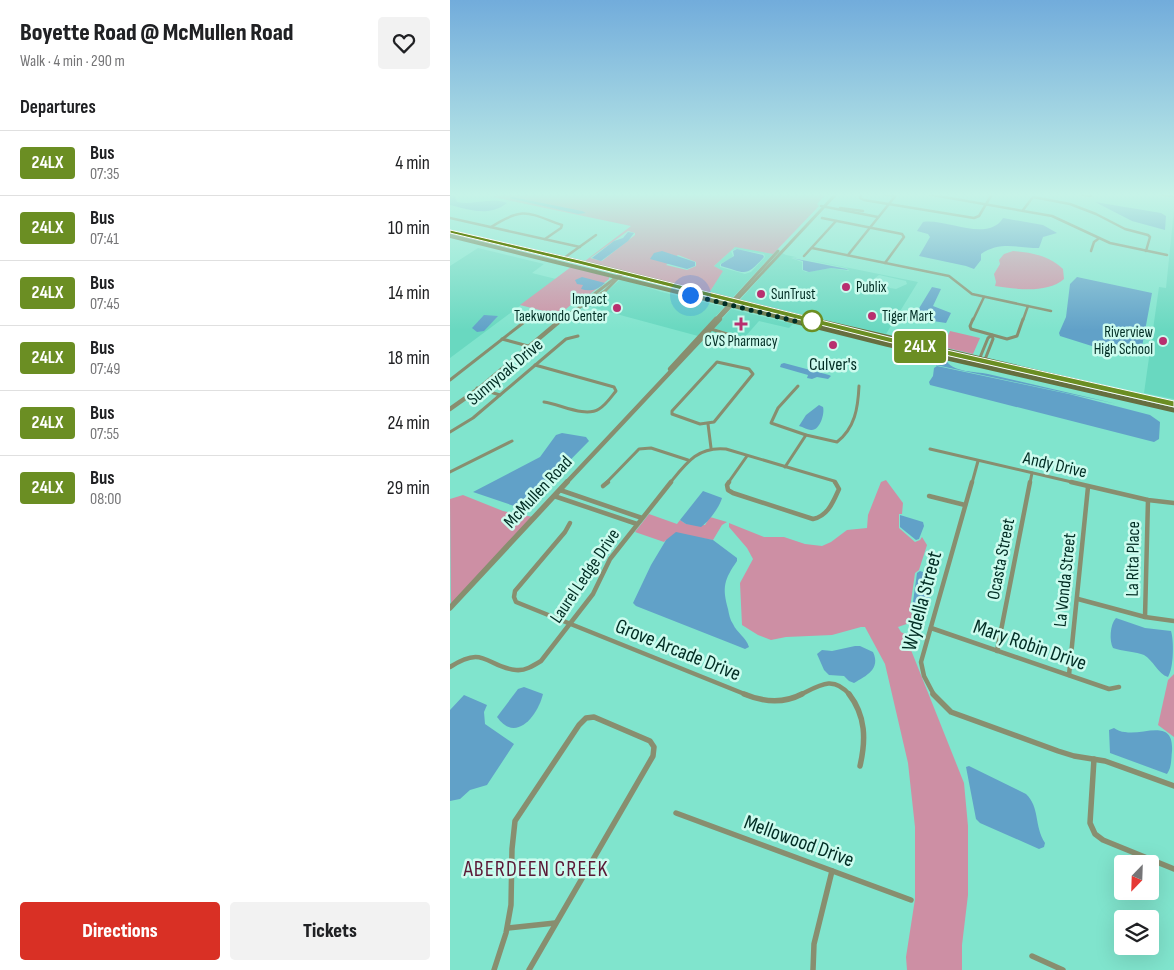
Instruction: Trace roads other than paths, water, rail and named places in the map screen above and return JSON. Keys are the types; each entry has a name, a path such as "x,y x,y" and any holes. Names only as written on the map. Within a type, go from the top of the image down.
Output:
{"main road":[{"path":"464,239 621,275 886,344 1174,410"},
{"path":"482,239 564,258 621,275"},
{"path":"732,304 1174,404"},
{"path":"807,324 843,331 849,330"},
{"path":"849,330 857,337"},
{"path":"931,354 982,361"},
{"path":"1075,388 1091,388 1160,404 1165,402"}],"street":[{"path":"546,239 580,247"},
{"path":"564,258 590,239"},
{"name":"McMullen Road","path":"450,608 791,239"},
{"path":"804,256 820,239"},
{"path":"848,255 861,239"},
{"path":"885,263 901,239"},
{"path":"1092,251 1094,242 1098,239"},
{"path":"1099,239 1146,252 1167,255"},
{"path":"1146,252 1149,239"},
{"path":"812,248 950,276 971,294 1051,311"},
{"path":"450,409 583,304 601,294 621,275"},
{"path":"984,297 970,328 975,331 1010,339 1016,337 1028,306"},
{"name":"McMullen Road","path":"669,373 732,304"},
{"path":"450,380 523,322"},
{"path":"711,329 766,346 774,340"},
{"path":"982,361 993,339 992,335"},
{"name":"Sunnyoak Drive","path":"450,432 473,418 566,340 578,336"},
{"path":"502,339 528,346"},
{"path":"723,362 753,371 754,374 719,418 708,424 677,417 672,414 672,411 714,364 723,362"},
{"path":"535,365 614,387 616,391 598,410 588,412 554,402 544,402"},
{"path":"798,386 771,418 771,423 830,442 837,442 843,438 856,414 859,407 859,386"},
{"path":"478,388 500,395"},
{"path":"708,424 711,448 726,449 834,481 839,489 825,514 821,518 813,519 728,490 727,485 747,456"},
{"path":"785,467 806,435"},
{"path":"450,472 463,467 500,445 512,441"},
{"path":"603,486 615,476 639,449 651,448 688,460"},
{"name":"Laurel Ledge Drive","path":"450,667 467,658 479,657 519,671 541,661 593,594 610,559 688,460 695,454 711,448"},
{"name":"Andy Drive","path":"930,449 1148,500 1174,503"},
{"name":"Wydella Street","path":"978,461 921,662 922,669 937,701 942,707 951,712 1058,751 1074,756 1106,761 1174,786"},
{"name":"Ocasta Street","path":"997,651 1032,473"},
{"name":"La Vonda Street","path":"1069,675 1088,486"},
{"name":"Laurel Ledge Drive","path":"560,490 642,518"},
{"name":"Laurel Ledge Drive","path":"554,496 637,524"},
{"path":"929,496 965,505"},
{"name":"La Rita Place","path":"1145,617 1148,500"},
{"name":"Grove Arcade Drive","path":"570,523 566,532 515,591 514,598 516,602 749,696 770,702 786,701 817,686 829,683 838,685 844,688 856,704 864,729 865,742 860,766"},
{"path":"1078,599 1145,617 1174,621"},
{"name":"Mary Robin Drive","path":"931,628 1109,689 1119,687"},
{"path":"494,970 508,928 512,896 512,835 515,821 579,725 586,718 594,717 650,741 654,746 653,756 554,923 529,970"},
{"path":"1094,759 1090,823 1095,834 1103,840 1174,869"},
{"name":"Mellowood Drive","path":"676,813 910,900"},
{"path":"813,970 814,944 832,871"},
{"path":"508,928 554,923"},
{"path":"1032,956 1063,970"}],"water":[{"path":"629,239 601,261 592,258 614,241"},
{"path":"929,239 1042,239 1039,248 1002,246 988,250 981,254 981,260 974,269 919,256"},
{"path":"737,249 763,255 764,257 753,268 745,272 721,266 721,264 734,256 733,251"},
{"path":"662,251 695,262 695,266 687,269 650,259 654,253"},
{"path":"792,258 848,270 831,268 809,272 803,270 803,261"},
{"path":"582,277 605,283 594,290 584,290 581,289 583,285 577,284 575,280"},
{"path":"1077,277 1152,293 1141,352 1135,353 1095,347 1060,336 1059,333 1066,317 1070,284"},
{"path":"932,287 941,289 933,306 951,313 946,323 920,319 922,315 918,310"},
{"path":"484,315 498,316 484,331 477,332 472,328"},
{"path":"939,360 946,361 960,370 988,374 1117,404 936,365"},
{"path":"784,363 831,376 828,379 807,378 808,375 780,367"},
{"path":"937,366 1069,394 1150,415 1160,422 1159,439 1154,442 930,385 929,382 933,376 934,368"},
{"path":"819,405 823,407 823,413 817,428 811,430 799,426 806,415"},
{"path":"562,433 586,437 589,441 525,506 517,507 473,492 540,457 556,435"},
{"path":"703,491 722,498 719,506 701,527 686,524 680,520"},
{"path":"900,515 923,522 924,526 919,539 916,540 900,527"},
{"path":"676,532 713,540 737,558 725,584 725,595 731,621 746,640 749,647 745,649 636,606 633,603 651,565 666,540"},
{"path":"920,571 932,575 934,579 925,614 922,616 914,613 912,609 917,573"},
{"path":"1116,618 1145,628 1171,631 1173,654 1168,677 1161,673 1144,655 1113,648 1111,633 1112,624"},
{"path":"860,646 873,652 875,658 874,667 867,675 854,683 844,676 829,675 824,670 817,654 822,650 832,651"},
{"path":"524,687 543,694 536,710 525,724 519,727 512,728 504,725 497,717 518,689"},
{"path":"464,695 487,705 484,712 485,724 514,744 487,785 470,790 460,799 450,801 450,710"},
{"path":"1114,728 1119,731 1132,733 1156,730 1168,734 1172,751 1171,766 1167,774 1110,753 1109,730"},
{"path":"969,766 1026,794 1033,805 1039,830 1045,843 1044,847 1039,849 980,823 976,819 966,767"}],"place":[{"name":"Publix","path":"846,287"},
{"name":"SunTrust","path":"761,294"},
{"name":"Impact Taekwondo Center","path":"617,308"},
{"name":"Tiger Mart","path":"872,316"},
{"name":"CVS Pharmacy","path":"741,324"},
{"name":"Riverview High School","path":"1163,341"},
{"name":"Culver's","path":"833,345"}],"district":[{"name":"ABERDEEN CREEK","path":"536,869"}]}
